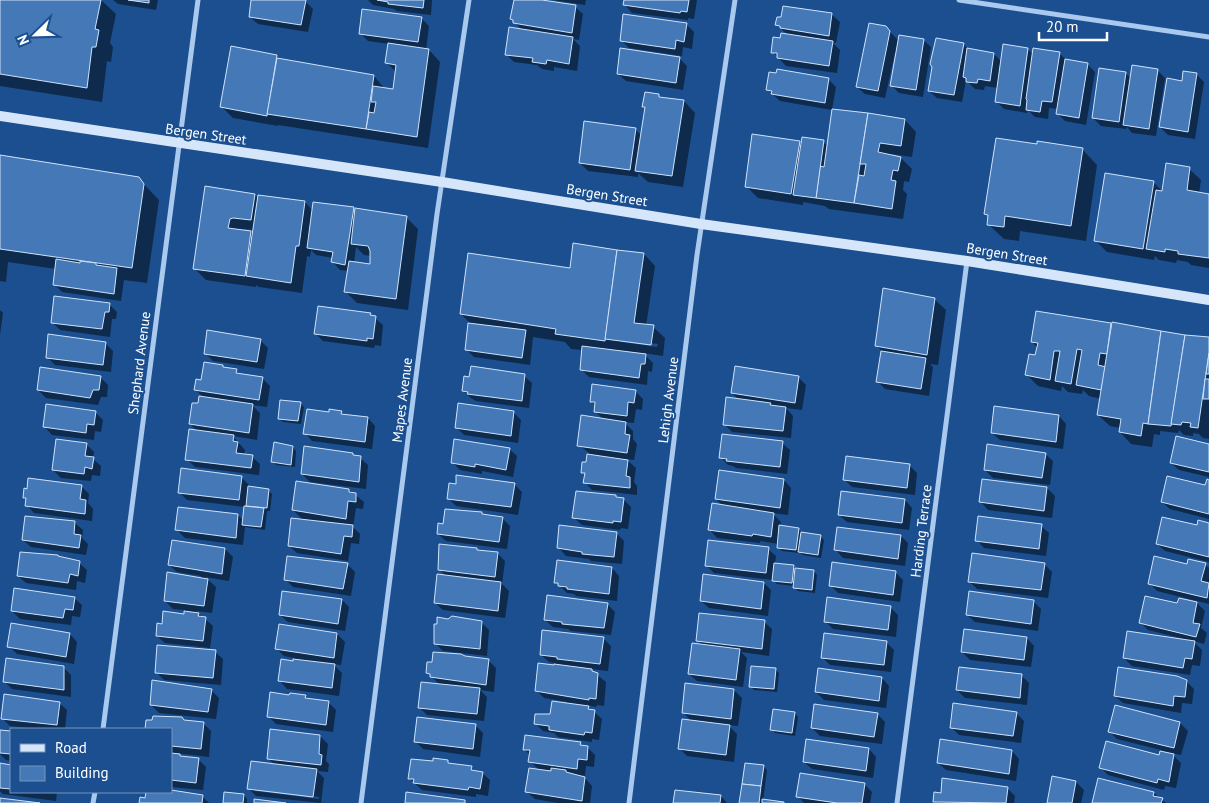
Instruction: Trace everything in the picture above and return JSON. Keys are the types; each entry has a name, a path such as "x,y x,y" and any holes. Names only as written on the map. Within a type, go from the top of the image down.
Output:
{"main road":[{"name":"Bergen Street","path":"0,116 442,182 701,224 967,261 1209,300"}],"street":[{"name":"Shephard Avenue","path":"103,728 198,0"},
{"name":"Mapes Avenue","path":"361,803 442,182 469,0"},
{"name":"Lehigh Avenue","path":"629,803 701,224 735,0"},
{"path":"959,0 1209,37"},
{"path":"1001,7 1002,0"},
{"name":"Harding Terrace","path":"896,803 967,261"}],"building":[{"path":"0,0 101,0 95,29 99,30 96,47 92,47 87,88 0,74"},
{"path":"128,0 149,0 149,3"},
{"path":"251,0 306,0 301,25 249,17"},
{"path":"377,0 424,0 423,8 388,4 388,2"},
{"path":"514,0 542,0 576,5 572,33 513,23 513,20 510,19"},
{"path":"624,0 689,0 687,12 681,11 680,13 623,5"},
{"path":"783,6 832,13 829,36 780,28 780,26 775,25 777,17 781,17"},
{"path":"362,9 422,17 418,42 359,34"},
{"path":"623,14 687,23 684,42 676,40 675,49 620,41"},
{"path":"869,23 886,26 890,31 878,91 856,87"},
{"path":"509,27 573,37 569,64 547,60 546,64 532,62 533,58 505,55"},
{"path":"781,33 833,41 829,66 777,58 777,53 771,53 773,37 780,38"},
{"path":"899,35 924,39 916,90 890,86"},
{"path":"936,38 964,43 954,95 928,91 932,67 930,64"},
{"path":"388,43 429,49 417,137 366,129 369,112 374,113 376,102 371,102 373,86 393,89 396,65 385,63"},
{"path":"1003,44 1028,48 1020,106 995,102"},
{"path":"231,46 277,55 267,116 220,107"},
{"path":"620,48 680,57 676,83 617,74"},
{"path":"967,48 994,53 990,81 978,79 977,83 966,82 966,78 963,77"},
{"path":"1033,48 1060,52 1052,102 1042,101 1040,112 1026,110"},
{"path":"277,58 374,75 366,129 267,114"},
{"path":"1065,59 1088,63 1079,118 1056,114"},
{"path":"1132,65 1158,69 1149,129 1123,125"},
{"path":"1099,68 1126,72 1119,122 1092,118"},
{"path":"777,69 829,78 825,103 771,94 772,91 766,90 769,72 776,73"},
{"path":"1183,71 1197,73 1188,132 1159,127 1167,78 1182,81"},
{"path":"645,92 659,94 659,97 684,100 672,176 635,171 645,107 642,107"},
{"path":"832,109 868,113 854,203 816,198 820,166 824,167"},
{"path":"868,113 905,119 901,146 880,143 878,152 901,157 898,171 893,170 891,180 896,181 892,209 854,203 859,175 864,176 866,164 860,164"},
{"path":"584,121 636,128 630,170 579,163"},
{"path":"752,134 800,141 791,194 745,187"},
{"path":"802,137 824,140 816,198 793,195"},
{"path":"996,138 1037,144 1037,141 1083,148 1071,226 1005,216 1004,227 987,225 988,215 984,214"},
{"path":"0,155 139,177 144,184 132,268 0,249"},
{"path":"1166,163 1190,167 1187,190 1209,194 1209,258 1178,254 1178,251 1165,249 1165,252 1146,249 1156,190 1162,191"},
{"path":"1105,173 1154,181 1143,249 1094,241"},
{"path":"205,186 255,194 251,220 230,219 228,228 251,231 245,276 193,269"},
{"path":"258,195 305,201 299,246 296,246 291,283 246,276"},
{"path":"313,202 354,207 345,265 331,262 333,252 307,248"},
{"path":"355,208 407,216 396,299 344,292 349,261 370,264 368,246 351,244"},
{"path":"573,243 617,250 605,341 555,334 556,329 460,314 468,253 570,268"},
{"path":"617,250 644,253 634,323 654,325 651,345 605,339"},
{"path":"56,259 80,263 80,261 96,263 96,265 117,268 114,294 53,285"},
{"path":"883,288 935,298 927,355 875,346"},
{"path":"54,296 110,303 109,312 105,312 102,329 51,323"},
{"path":"318,306 371,313 370,315 376,316 373,339 367,338 367,341 314,334"},
{"path":"1036,311 1111,323 1107,354 1100,353 1098,365 1106,367 1101,390 1076,385 1082,350 1077,349 1071,384 1055,381 1060,351 1054,351 1050,380 1025,375 1029,354 1035,355 1038,343 1031,342"},
{"path":"1112,322 1161,331 1148,424 1143,423 1141,436 1119,432 1121,419 1097,415"},
{"path":"468,323 526,330 522,358 465,350"},
{"path":"207,330 261,339 257,362 204,354"},
{"path":"1161,331 1185,335 1171,426 1148,424"},
{"path":"48,334 106,342 103,365 46,358"},
{"path":"1185,335 1209,337 1209,353 1198,428 1190,427 1191,423 1171,424"},
{"path":"582,346 646,354 645,364 641,364 639,378 580,370"},
{"path":"881,351 926,358 921,389 876,382"},
{"path":"1209,353 1209,374 1206,374"},
{"path":"204,362 237,369 236,373 263,377 259,400 194,390 196,379 201,380"},
{"path":"471,366 525,374 522,401 467,394 468,392 462,391 464,376 469,377"},
{"path":"735,366 799,376 795,403 731,393"},
{"path":"40,367 101,376 99,390 93,390 90,398 37,390"},
{"path":"1205,379 1209,379 1209,399 1203,399"},
{"path":"592,384 636,390 634,403 628,402 627,416 594,412 595,402 590,402"},
{"path":"199,396 253,404 249,433 189,424 192,403 198,403"},
{"path":"726,397 786,407 783,431 723,425"},
{"path":"280,400 301,402 298,421 278,419"},
{"path":"458,403 514,411 511,436 455,428"},
{"path":"46,404 96,411 94,425 87,424 86,433 43,427"},
{"path":"994,406 1059,415 1056,442 991,433"},
{"path":"307,409 329,412 329,409 342,411 341,414 368,417 365,442 303,434"},
{"path":"581,415 626,422 625,434 630,435 627,453 577,446"},
{"path":"189,429 234,435 233,441 238,442 236,453 253,455 251,468 185,460"},
{"path":"722,434 783,441 780,467 726,461 727,459 719,458"},
{"path":"1176,436 1209,444 1209,472 1170,463"},
{"path":"56,439 87,443 85,456 94,457 92,469 85,467 84,474 52,470"},
{"path":"454,439 510,448 506,470 475,464 475,467 451,463"},
{"path":"274,442 293,446 291,465 271,462"},
{"path":"987,444 1046,453 1042,478 984,470"},
{"path":"304,446 353,453 353,455 361,456 359,482 301,474"},
{"path":"587,454 628,460 626,476 630,477 630,488 583,483 585,473 581,473 582,462 586,462"},
{"path":"846,456 910,464 907,488 843,480"},
{"path":"181,468 242,476 239,500 178,493"},
{"path":"719,470 784,479 780,508 715,499"},
{"path":"456,475 515,483 511,507 447,499 449,483 456,484"},
{"path":"1167,476 1205,485 1207,479 1209,480 1209,514 1161,502"},
{"path":"28,478 82,485 80,499 86,500 85,514 25,506 26,498 23,498 24,488 27,489"},
{"path":"982,479 1047,487 1044,511 979,502"},
{"path":"296,481 349,489 349,492 356,493 356,502 348,501 346,519 292,510"},
{"path":"248,486 269,489 267,508 246,506"},
{"path":"576,491 616,495 616,497 624,498 621,522 613,521 613,523 572,518"},
{"path":"841,491 905,499 902,523 838,515"},
{"path":"712,503 774,513 771,537 708,530"},
{"path":"244,506 264,508 261,527 242,525"},
{"path":"178,507 238,514 236,538 175,530"},
{"path":"445,509 482,512 482,514 503,517 499,542 437,534 438,523 443,524"},
{"path":"25,516 75,521 74,534 81,535 79,548 22,540"},
{"path":"978,516 1042,524 1039,549 975,541"},
{"path":"1162,517 1197,525 1198,520 1209,523 1209,557 1156,544"},
{"path":"291,518 353,525 352,537 344,536 341,554 288,546"},
{"path":"559,525 617,532 614,557 582,554 582,552 557,548"},
{"path":"779,525 799,528 796,550 777,548"},
{"path":"837,527 901,535 898,559 834,550"},
{"path":"801,532 821,535 818,555 798,552"},
{"path":"172,540 225,548 222,574 168,565"},
{"path":"708,540 769,547 766,573 705,566"},
{"path":"439,544 498,552 495,577 438,570"},
{"path":"20,552 58,555 80,561 78,576 70,574 68,583 17,576"},
{"path":"972,553 1045,563 1041,590 968,582"},
{"path":"287,556 348,563 343,589 284,580"},
{"path":"1154,556 1187,564 1188,559 1206,563 1201,581 1209,583 1207,598 1148,584"},
{"path":"557,560 612,567 609,594 567,589 567,587 558,586 558,583 554,583"},
{"path":"832,562 896,571 893,595 829,586"},
{"path":"774,563 794,565 792,583 772,581"},
{"path":"795,568 814,570 812,590 793,588"},
{"path":"167,572 208,579 204,606 164,601"},
{"path":"437,574 501,582 498,611 434,603"},
{"path":"703,574 764,582 761,609 700,601"},
{"path":"14,588 75,597 73,610 65,609 63,618 11,611"},
{"path":"282,591 342,599 338,624 279,615"},
{"path":"969,591 1034,600 1031,624 966,615"},
{"path":"547,595 608,603 604,628 562,624 562,622 544,620"},
{"path":"1145,596 1177,603 1179,598 1197,602 1193,623 1200,624 1196,637 1139,623"},
{"path":"827,597 891,606 888,630 824,622"},
{"path":"163,611 184,614 184,611 199,613 198,616 206,617 203,641 156,636 157,623 162,624"},
{"path":"699,613 765,620 762,649 696,641"},
{"path":"452,616 482,621 480,649 434,644 434,624 437,624 437,617 448,619"},
{"path":"11,623 70,633 66,657 7,647"},
{"path":"279,624 337,633 334,658 275,649"},
{"path":"964,629 1027,637 1024,660 961,652"},
{"path":"542,630 604,637 600,664 540,655"},
{"path":"1127,631 1195,641 1192,659 1185,658 1183,668 1123,658"},
{"path":"824,633 887,641 884,665 821,658"},
{"path":"692,643 740,649 736,680 688,674"},
{"path":"157,645 216,650 213,678 155,673"},
{"path":"433,652 489,659 486,685 430,677 430,674 426,673 427,662 432,662"},
{"path":"6,658 64,666 64,690 3,682"},
{"path":"281,659 335,664 332,688 278,681"},
{"path":"538,663 592,669 592,671 598,673 596,699 589,698 589,700 535,691"},
{"path":"751,666 776,668 774,689 749,687"},
{"path":"959,667 1022,674 1020,698 956,690"},
{"path":"1118,667 1177,676 1187,680 1185,697 1174,696 1173,706 1114,696"},
{"path":"818,668 882,677 879,701 815,692"},
{"path":"152,680 212,689 208,712 150,705"},
{"path":"421,682 480,688 477,714 418,708"},
{"path":"685,683 734,689 731,719 682,713"},
{"path":"270,692 306,695 305,698 329,701 326,725 267,717"},
{"path":"4,694 60,702 57,725 1,719"},
{"path":"552,701 589,706 588,709 595,710 592,733 585,732 584,735 549,730 549,726 534,724 535,714 550,714"},
{"path":"953,703 1017,712 1013,736 950,728"},
{"path":"814,704 878,713 874,737 811,728"},
{"path":"1115,705 1180,722 1174,748 1108,732"},
{"path":"773,709 795,712 792,733 770,730"},
{"path":"153,716 182,717 184,720 204,722 201,749 172,746 172,728 145,728 146,720 152,720"},
{"path":"417,717 476,724 473,749 414,742"},
{"path":"682,719 730,725 726,755 678,749"},
{"path":"270,729 320,735 319,754 322,755 321,765 267,759"},
{"path":"0,730 10,731 10,754 0,753"},
{"path":"525,735 581,742 580,745 588,746 587,760 578,759 577,769 528,762 530,750 523,750"},
{"path":"806,739 869,748 866,771 803,762"},
{"path":"940,739 1012,750 1009,774 937,763"},
{"path":"1106,741 1159,755 1160,751 1174,754 1169,782 1158,779 1157,783 1099,768"},
{"path":"172,753 199,758 196,783 172,780"},
{"path":"433,758 448,760 448,763 472,766 471,770 483,772 480,789 469,787 468,790 413,783 414,779 408,779 411,759 433,761"},
{"path":"251,761 317,769 313,797 247,789"},
{"path":"0,763 10,765 10,789 0,788"},
{"path":"745,763 764,765 761,786 742,784"},
{"path":"529,768 551,771 551,768 566,770 566,772 585,777 582,801 525,792"},
{"path":"800,773 865,783 862,803 837,803 796,797"},
{"path":"1052,776 1076,781 1072,803 1047,803"},
{"path":"942,778 1008,787 1006,803 933,802 934,792 941,793"},
{"path":"1098,778 1154,792 1153,796 1163,798 1161,803 1092,803"},
{"path":"742,784 761,786 759,803 739,803"},
{"path":"172,790 203,795 202,803 139,803 140,797 145,798 146,793 172,793"},
{"path":"675,790 721,795 720,803 673,803"},
{"path":"224,792 244,794 243,803 223,803"},
{"path":"406,792 465,800 465,803 405,803"},
{"path":"0,798 40,803 0,803"},
{"path":"254,799 286,803 254,803"},
{"path":"762,799 784,802 784,803 762,803"}]}
